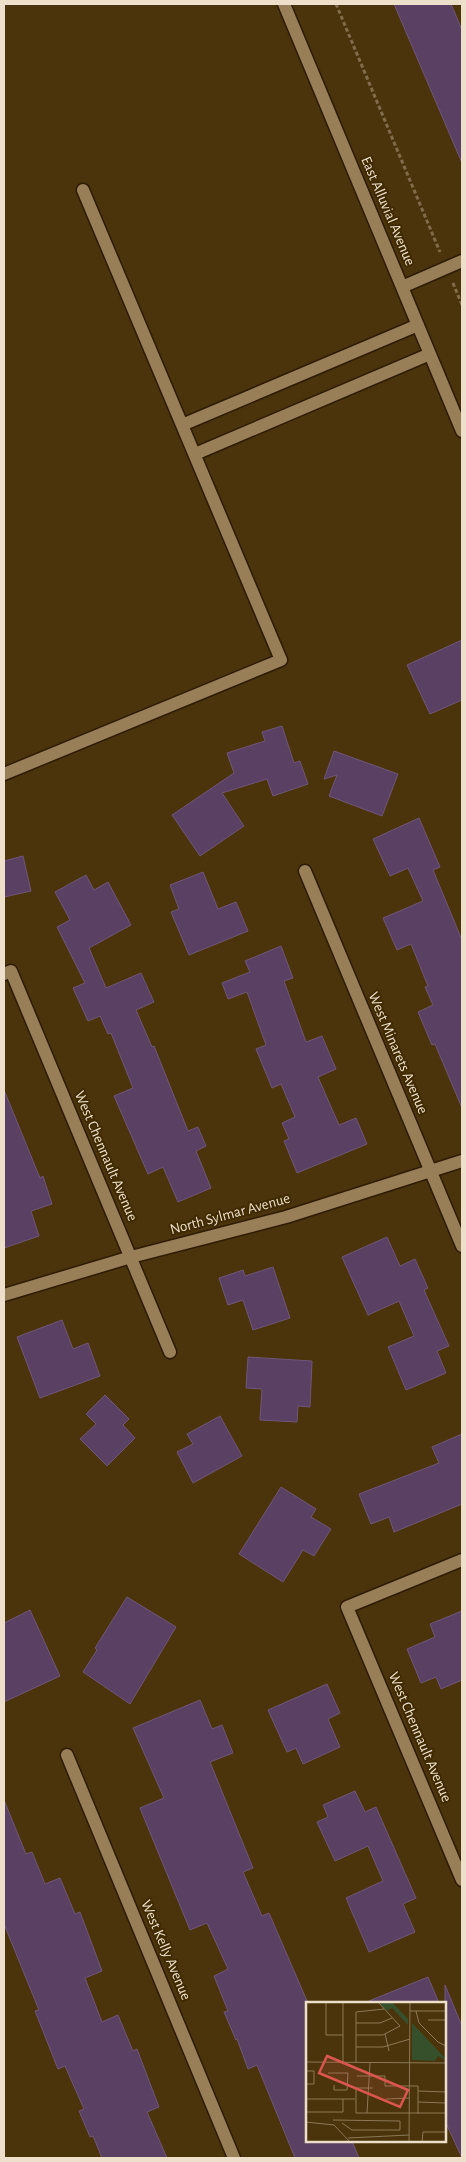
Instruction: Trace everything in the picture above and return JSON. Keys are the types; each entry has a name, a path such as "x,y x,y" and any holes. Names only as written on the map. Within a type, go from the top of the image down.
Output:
{"street":[{"name":"East Alluvial Avenue","path":"284,4 462,431"},
{"path":"4,774 281,660 83,190"},
{"path":"402,288 462,261"},
{"path":"182,425 418,325"},
{"path":"195,454 430,354"},
{"name":"West Minarets Avenue","path":"305,871 462,1246"},
{"name":"West Chennault Avenue","path":"7,973 131,1257 170,1352"},
{"name":"North Sylmar Avenue","path":"4,1295 131,1257 286,1217 462,1161"},
{"name":"West Chennault Avenue","path":"462,1560 347,1607 462,1880"},
{"name":"West Kelly Avenue","path":"67,1755 234,2158"}],"path":[{"path":"336,4 462,305"}],"building":[{"path":"394,4 451,4 462,30 462,163"},
{"path":"462,640 462,700 430,714 407,665"},
{"path":"282,726 294,763 300,761 308,784 273,796 267,779 222,793 244,826 200,856 172,815 234,773 227,753 265,741 262,732"},
{"path":"334,751 398,774 382,816 329,796 337,775 324,779"},
{"path":"419,818 440,867 433,870 462,940 462,1108 435,1044 432,1045 418,1012 433,1005 425,987 428,986 411,944 397,950 383,918 423,901 408,868 390,876 373,839"},
{"path":"23,856 31,891 4,897 4,861"},
{"path":"203,872 218,909 236,902 248,931 189,955 171,912 179,909 170,885"},
{"path":"86,875 94,890 108,882 131,925 89,948 106,988 141,973 154,1002 136,1010 152,1047 154,1046 188,1131 198,1127 206,1146 196,1151 211,1188 178,1202 163,1167 148,1174 114,1096 133,1088 111,1033 108,1034 100,1016 88,1021 73,988 85,983 57,927 70,920 55,892"},
{"path":"281,946 293,978 284,981 306,1042 322,1036 336,1069 318,1077 339,1125 356,1118 367,1144 297,1173 284,1141 289,1139 282,1123 295,1117 281,1084 272,1088 256,1049 266,1045 247,992 228,999 222,983 250,972 245,961"},
{"path":"4,1090 40,1178 43,1176 52,1204 31,1211 39,1236 4,1248"},
{"path":"387,1237 400,1266 415,1259 428,1288 424,1290 449,1346 437,1351 446,1373 406,1390 388,1347 414,1336 399,1301 368,1315 342,1257"},
{"path":"273,1267 290,1318 253,1330 243,1300 228,1305 219,1278 243,1270 245,1276"},
{"path":"62,1320 73,1349 88,1343 100,1376 40,1398 17,1337"},
{"path":"248,1357 312,1361 310,1407 298,1406 297,1422 260,1420 262,1389 246,1388"},
{"path":"105,1395 129,1419 123,1425 135,1438 107,1466 80,1439 96,1424 86,1414"},
{"path":"220,1416 242,1456 193,1483 177,1452 193,1444 187,1434"},
{"path":"462,1434 462,1504 394,1532 389,1517 371,1524 359,1494 439,1463 432,1447"},
{"path":"281,1487 316,1509 311,1517 331,1529 314,1556 303,1550 283,1582 239,1554"},
{"path":"127,1597 176,1627 130,1704 83,1672 97,1650 95,1648"},
{"path":"30,1610 60,1676 4,1702 4,1623"},
{"path":"462,1611 462,1680 441,1689 436,1677 421,1683 407,1649 435,1637 430,1624"},
{"path":"327,1684 340,1713 328,1719 340,1747 303,1764 296,1748 287,1752 268,1710"},
{"path":"200,1700 212,1729 222,1725 233,1753 210,1762 253,1868 243,1872 262,1916 269,1913 307,2001 306,2142 352,2142 359,2158 295,2158 257,2065 248,2069 237,2039 224,2012 228,2011 214,1976 228,1969 207,1923 190,1930 140,1808 164,1798 133,1728"},
{"path":"355,1791 365,1812 376,1807 416,1898 403,1904 415,1932 369,1952 346,1898 383,1881 368,1846 335,1861 317,1822 328,1817 323,1805"},
{"path":"4,1800 26,1854 32,1852 45,1884 60,1878 75,1914 80,1912 102,1971 85,1978 102,2022 118,2015 133,2051 137,2049 159,2107 147,2112 167,2158 102,2158 93,2136 90,2137 79,2111 84,2109 65,2066 58,2069 35,2011 39,2010 4,1924"},
{"path":"428,1977 439,2002 366,2002"},
{"path":"445,1985 462,2026 462,2158 446,2123"}]}
